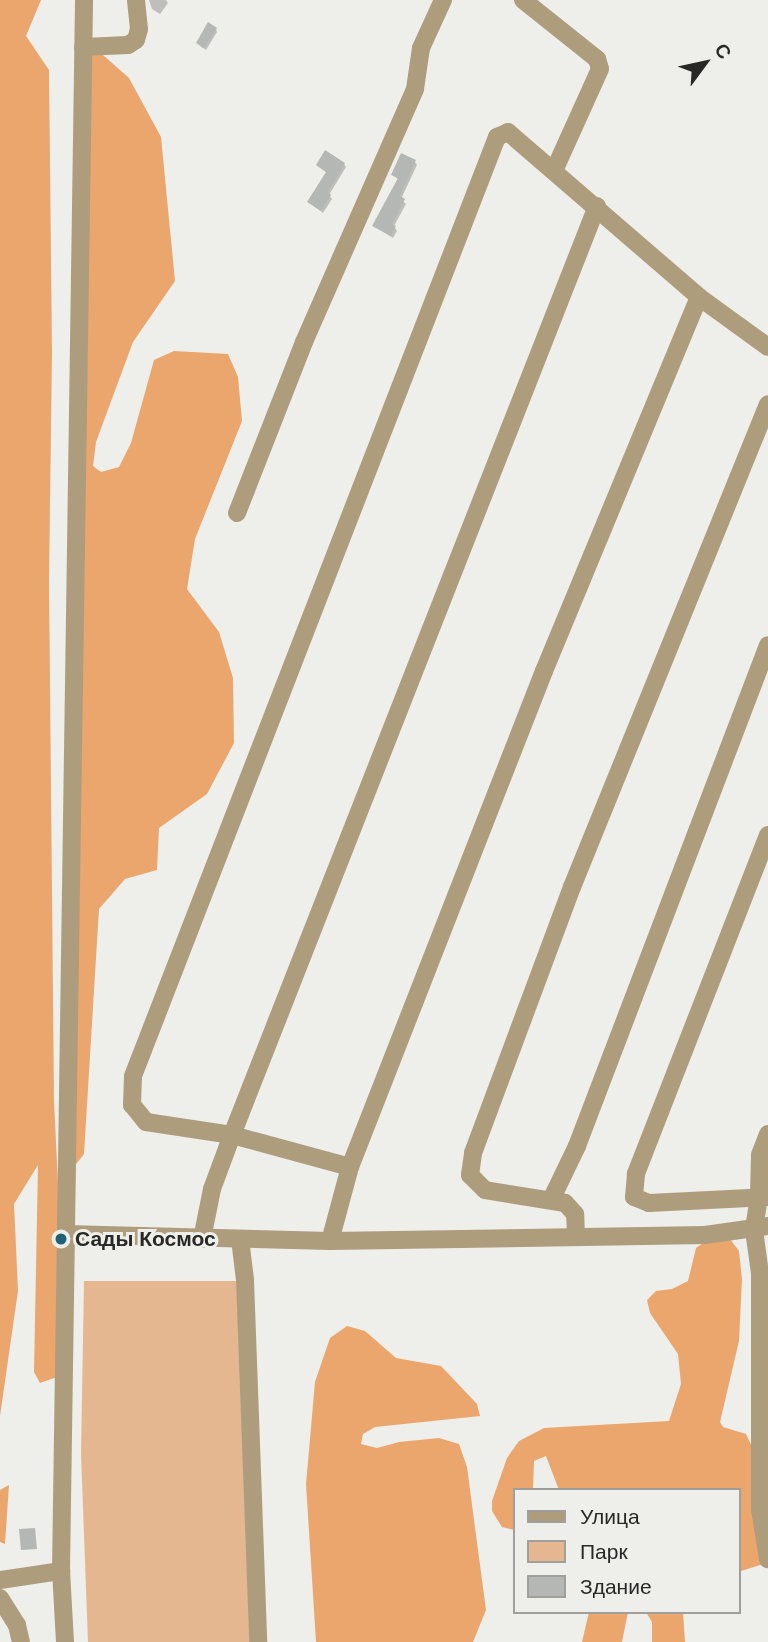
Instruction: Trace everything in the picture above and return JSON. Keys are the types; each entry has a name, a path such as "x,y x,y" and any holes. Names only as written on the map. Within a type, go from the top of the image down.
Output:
{"street":[{"path":"65,1642 61,1571 84,0"},
{"path":"83,47 128,45 136,40 139,29 136,0"},
{"path":"237,513 304,342 415,89 421,48 443,0"},
{"path":"523,0 597,59 600,69 554,171"},
{"path":"350,1167 232,1135 146,1122 132,1105 132,1076 497,137 508,132 597,206 699,297 768,347"},
{"path":"202,1239 212,1189 232,1135 597,206"},
{"path":"330,1241 350,1167 544,671 699,297"},
{"path":"576,1237 575,1214 565,1203 552,1198 485,1190 470,1175 473,1153 572,887 768,404"},
{"path":"552,1198 577,1146 768,645"},
{"path":"764,1197 649,1203 634,1197 636,1174 768,835"},
{"path":"768,1134 761,1155 764,1197 760,1273 760,1509 768,1559"},
{"path":"66,1234 330,1241 705,1235 761,1228"},
{"path":"240,1239 245,1280 258,1642"},
{"path":"0,1580 61,1571"},
{"path":"0,1598 17,1625 21,1642"}],"green space":[{"path":"84,1281 239,1281 252,1642 88,1642 81,1454"}],"shaded area":[{"path":"0,0 41,0 26,36 49,70 52,352 49,581 54,1101 61,1245 57,1377 40,1383 34,1372 38,1165 14,1204 18,1291 0,1416"},
{"path":"84,51 103,55 129,78 161,137 175,281 133,342 96,442 93,466 101,472 119,467 131,443 154,360 174,351 228,354 238,377 242,421 195,539 187,589 219,632 233,678 234,743 207,794 159,828 157,870 125,879 99,909 84,1154 70,1172"},
{"path":"730,1239 739,1251 742,1279 739,1341 720,1422 723,1427 746,1434 754,1451 768,1567 760,1565 740,1571 740,1488 558,1488 546,1456 534,1461 533,1488 512,1488 512,1530 502,1527 492,1511 492,1501 507,1458 519,1441 544,1428 669,1421 681,1384 678,1354 650,1313 647,1300 656,1291 672,1289 688,1281 696,1248 706,1241"},
{"path":"347,1326 365,1331 396,1358 441,1366 477,1404 480,1416 375,1427 363,1434 361,1444 377,1448 399,1442 439,1438 459,1444 467,1467 486,1610 473,1642 316,1642 306,1484 315,1382 330,1338"},
{"path":"9,1485 5,1544 0,1542 0,1490"},
{"path":"589,1614 628,1614 622,1642 582,1642"},
{"path":"647,1614 683,1614 685,1642 652,1642 652,1622"}],"building":[{"path":"208,22 217,28 204,48 196,43"},
{"path":"325,150 345,163 328,192 331,195 321,211 307,202 326,172 316,165"},
{"path":"401,153 416,160 400,196 405,199 392,224 396,226 391,236 372,226 398,178 391,175"},
{"path":"35,1528 37,1549 21,1550 19,1529"}],"place":[{"name":"Сады Космос","path":"61,1239"}]}
